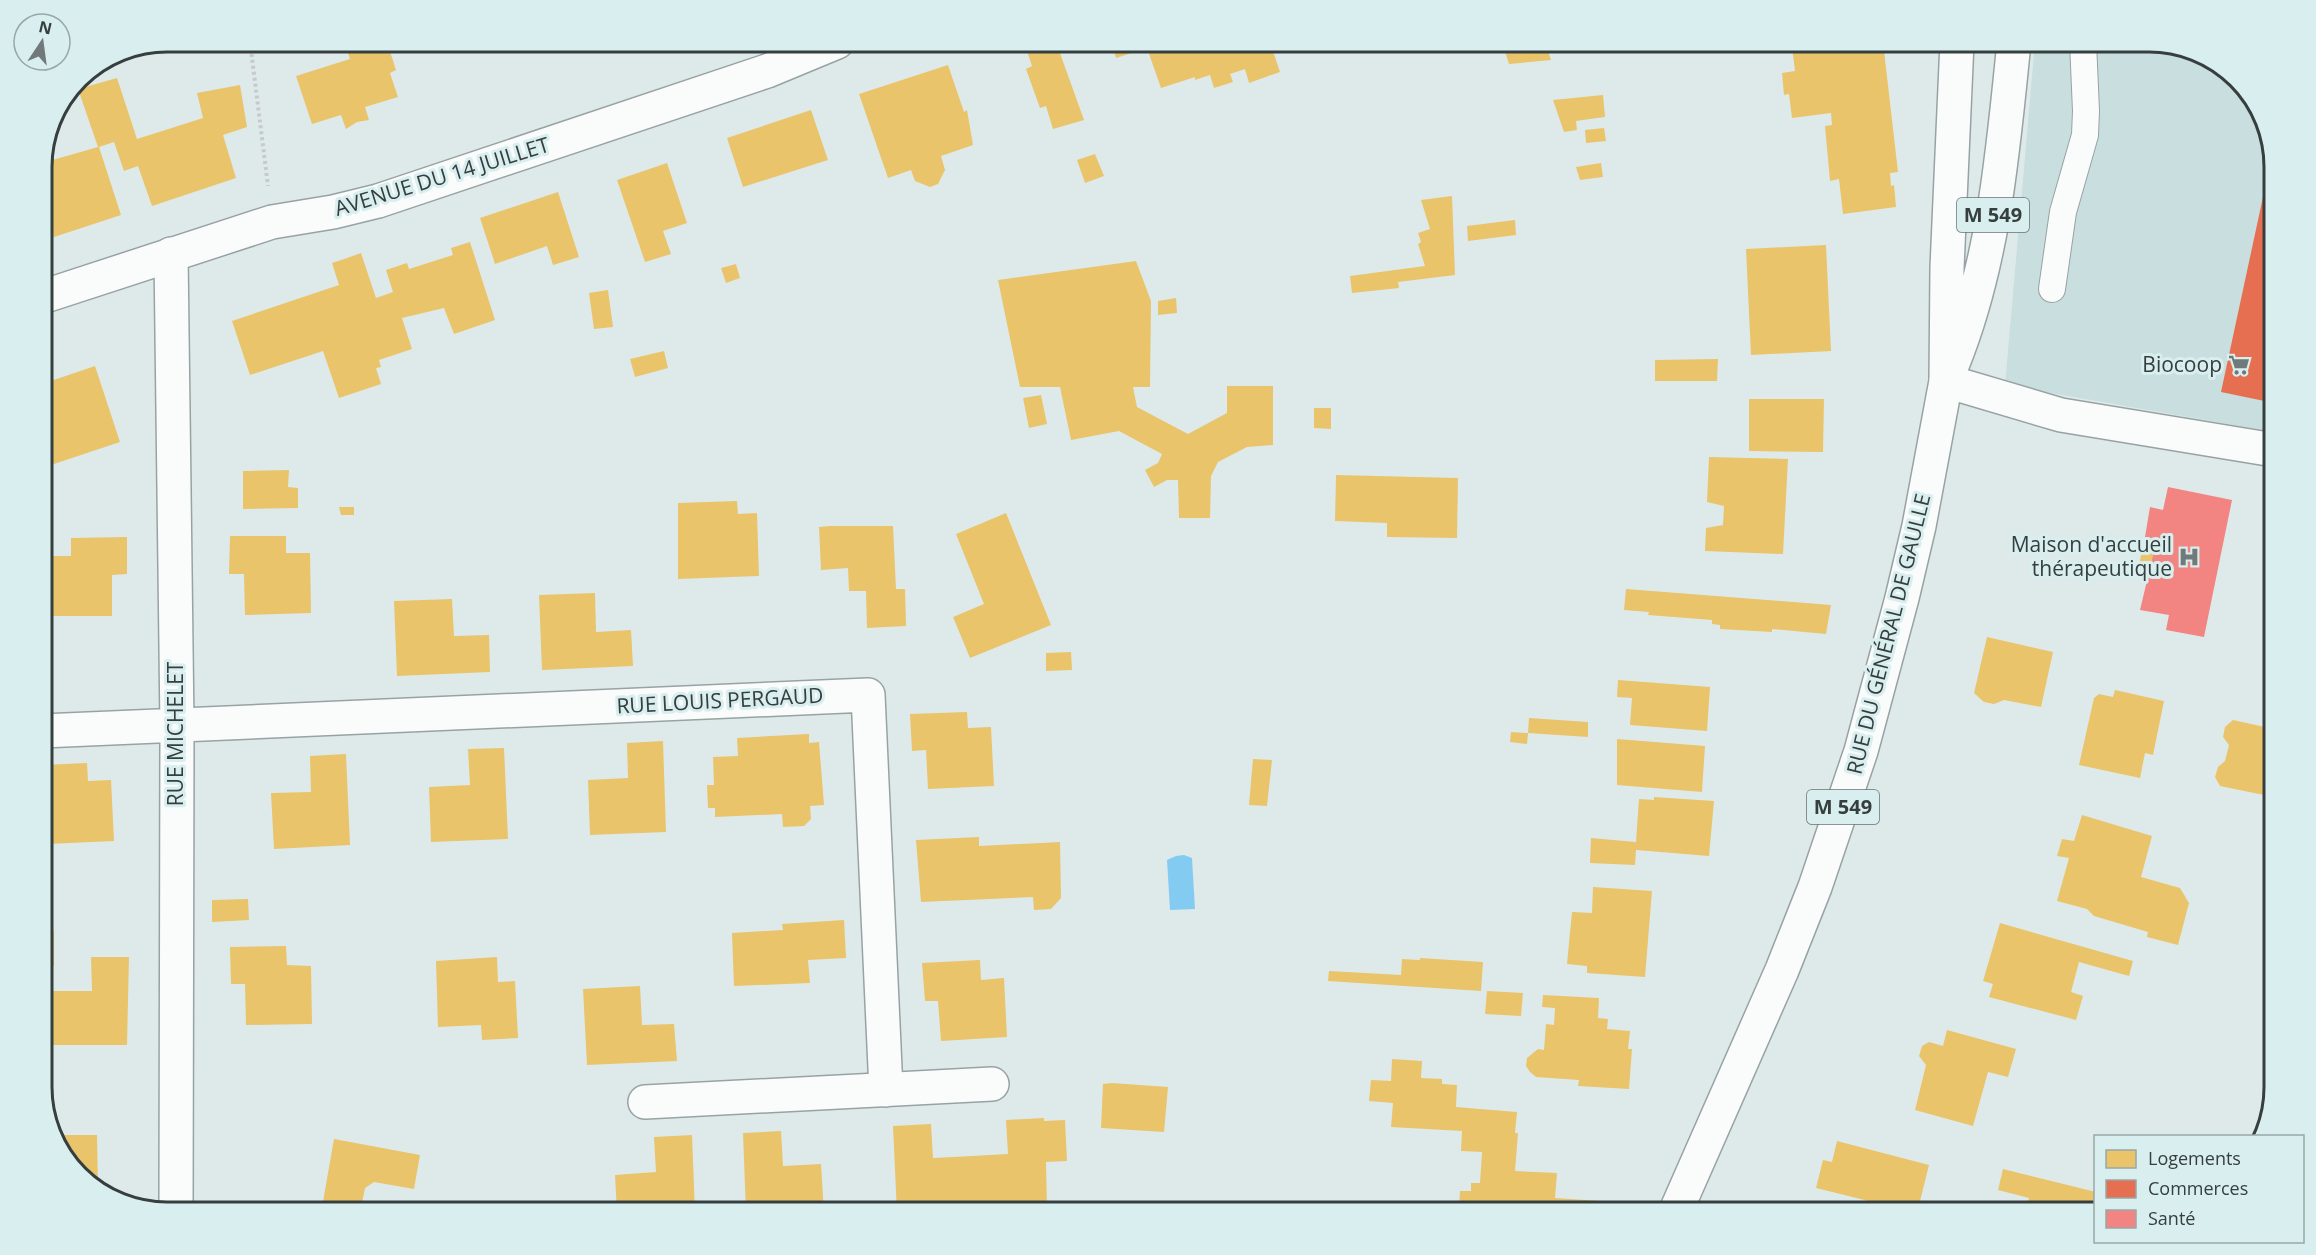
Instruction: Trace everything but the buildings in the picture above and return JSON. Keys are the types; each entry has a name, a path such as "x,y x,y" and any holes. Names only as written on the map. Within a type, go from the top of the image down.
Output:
{"street":[{"name":"AVENUE DU 14 JUILLET","path":"53,293 272,222 333,212 378,201 767,70 812,52"},
{"name":"RUE DU GÉNÉRAL DE GAULLE","path":"1680,1202 1795,940 1858,762 1905,588 1946,381 1947,268 1957,52"},
{"name":"RUE DU GÉNÉRAL DE GAULLE","path":"1946,381 1967,329 1985,264 1992,225 2013,52"},
{"name":"RUE MICHELET","path":"171,254 177,726 176,1202"},
{"path":"1946,381 2061,415 2263,448"},
{"name":"RUE LOUIS PERGAUD","path":"177,726 868,694 886,1090"},
{"path":"53,731 177,726"},
{"path":"645,1102 992,1084"}],"lane":[{"path":"2052,289 2063,212 2085,135 2083,52"}],"path":[{"path":"251,52 272,222"}],"shaded area":[{"path":"2034,52 2148,52 2185,59 2212,72 2235,92 2244,104 2252,117 2261,145 2263,160 2263,430 2005,385"}],"water":[{"path":"1184,855 1192,858 1195,909 1170,910 1167,860"}],"place":[{"name":"Biocoop","path":"2239,365"},
{"name":"Maison d'accueil thérapeutique","path":"2189,557"}]}
